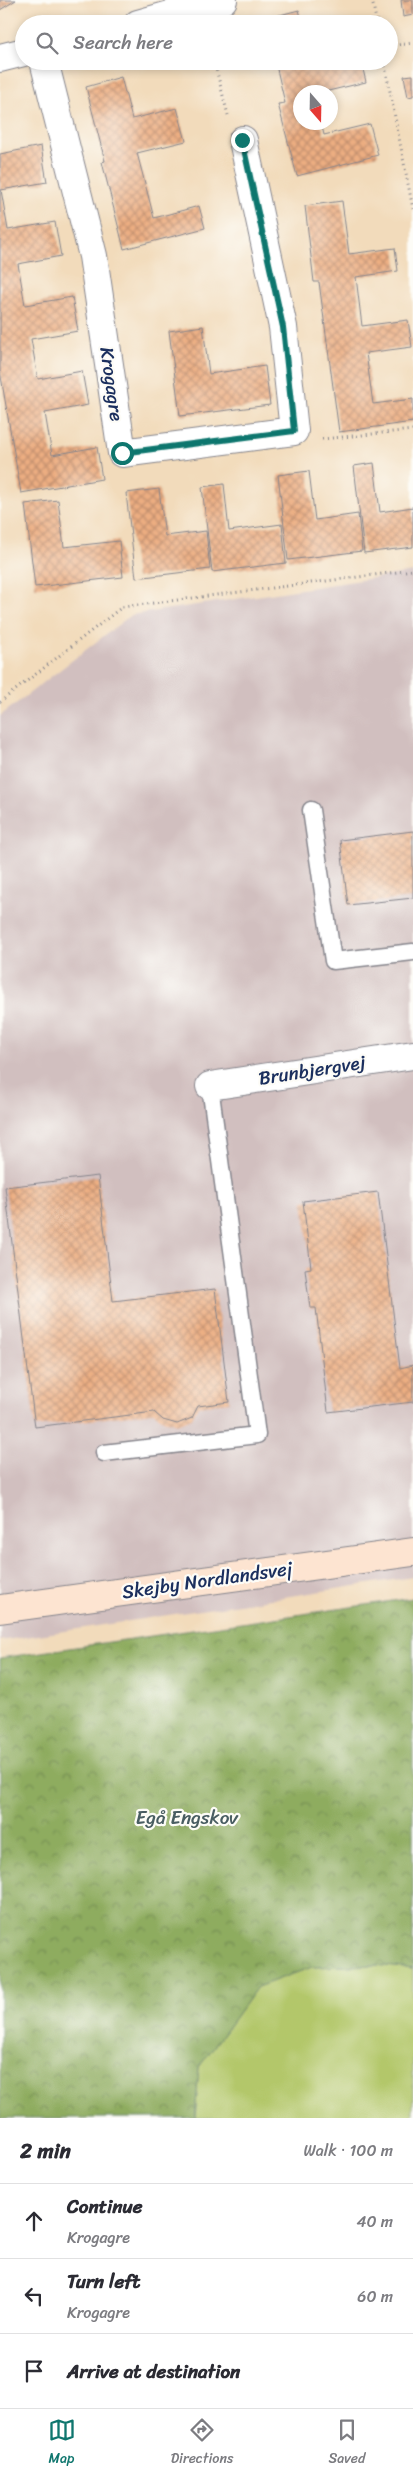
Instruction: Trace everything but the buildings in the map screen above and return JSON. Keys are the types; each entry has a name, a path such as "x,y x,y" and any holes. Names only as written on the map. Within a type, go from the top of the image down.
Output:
{"street":[{"path":"170,15 223,0"},
{"path":"0,58 15,54"},
{"name":"Krogagre","path":"46,70 93,256 122,453 294,431"},
{"path":"242,140 283,327 294,431"},
{"name":"Brunbjergvej","path":"210,1086 413,1055"},
{"name":"Skejby Nordlandsvej","path":"0,1609 413,1552"}],"lane":[{"path":"311,810 333,961 413,952"},
{"path":"104,1453 257,1435 210,1086"}],"path":[{"path":"372,0 375,15"},
{"path":"398,44 413,42"},
{"path":"216,70 234,142 242,140"},
{"path":"386,70 413,209"},
{"path":"294,431 311,440 413,430"},
{"path":"0,702 122,607 413,570"}],"shaded area":[{"path":"413,572 413,1577 0,1641 0,716 131,615"}],"green space":[{"name":"Egå Engskov","path":"413,1598 413,1969 376,1965 312,1967 257,1987 199,2067 195,2118 0,2118 0,1658"},
{"path":"376,1965 413,1969 413,2118 195,2118 199,2067 257,1987 312,1967"}],"route":[{"path":"122,453 294,431 283,327 242,140"}]}
